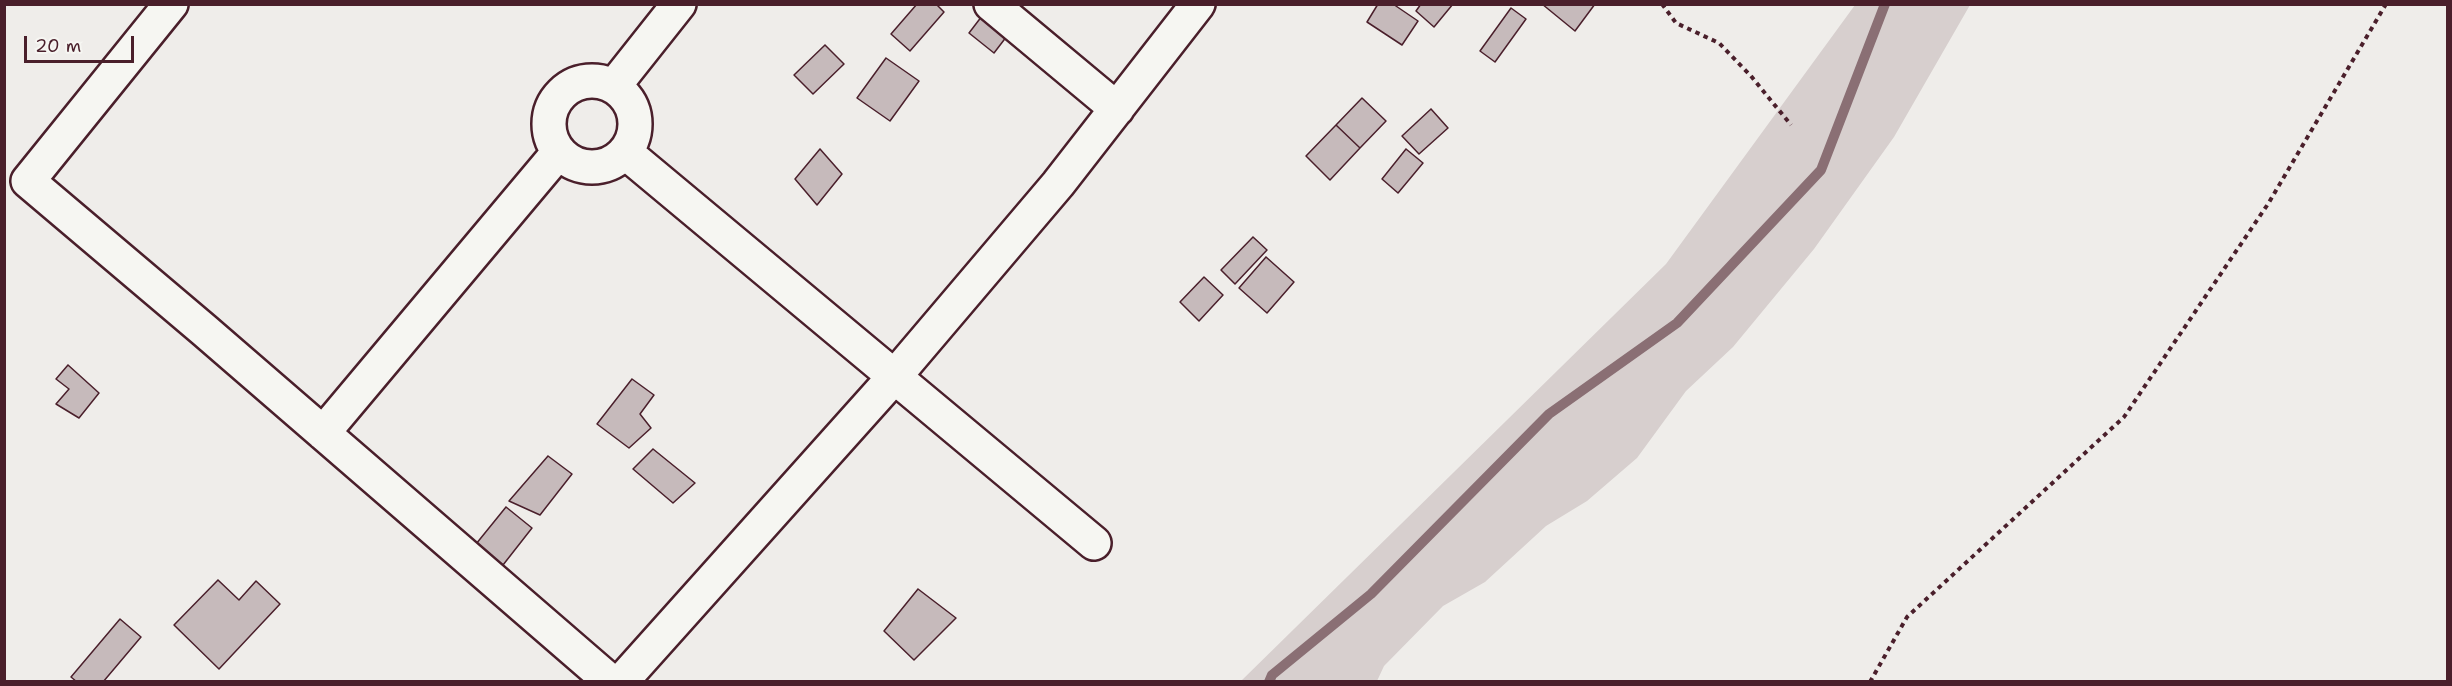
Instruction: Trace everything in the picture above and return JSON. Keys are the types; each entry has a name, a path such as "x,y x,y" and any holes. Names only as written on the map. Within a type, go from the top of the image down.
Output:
{"street":[{"path":"171,4 28,181 611,681"},
{"path":"614,86 679,4"},
{"path":"991,4 1117,109"},
{"path":"621,681 895,376 1058,184 1198,4"},
{"path":"584,81 599,81 614,86 625,96 633,110 636,124 633,139 625,152 614,162 599,167 584,168 558,153 551,139 548,124 551,110 559,96 570,87 584,81"},
{"path":"625,152 1094,543"},
{"path":"323,433 558,153"}],"path":[{"path":"1662,4 1676,23 1719,43 1751,76 1791,125"},
{"path":"1870,681 1906,617 2124,417 2268,204 2386,4"}],"shaded area":[{"path":"1855,5 1970,5 1894,137 1814,249 1733,347 1686,391 1637,458 1587,501 1546,526 1485,582 1443,606 1384,666 1377,681 1241,681 1666,264"}],"building":[{"path":"917,4 936,4 944,12 910,51 891,34"},
{"path":"1378,4 1393,4 1418,21 1402,45 1367,22"},
{"path":"1421,4 1453,4 1434,27 1416,11"},
{"path":"1542,4 1595,4 1575,31"},
{"path":"1511,8 1526,19 1495,62 1480,51"},
{"path":"982,16 1007,36 994,53 969,33"},
{"path":"825,45 844,64 813,94 794,75"},
{"path":"886,58 919,81 890,121 857,98"},
{"path":"1362,98 1386,121 1360,148 1336,125"},
{"path":"1431,109 1448,128 1419,154 1402,136"},
{"path":"1336,125 1360,148 1330,180 1306,156"},
{"path":"820,149 842,174 817,205 795,179"},
{"path":"1406,149 1423,163 1398,193 1382,179"},
{"path":"1253,237 1267,250 1235,284 1221,270"},
{"path":"1266,257 1294,282 1267,313 1239,288"},
{"path":"1204,277 1223,295 1199,321 1180,302"},
{"path":"68,365 99,393 79,418 56,404 69,389 56,379"},
{"path":"632,379 654,395 640,414 651,428 629,448 597,424"},
{"path":"653,449 695,483 673,503 633,469"},
{"path":"548,456 572,474 540,515 509,501"},
{"path":"506,507 532,528 503,565 476,544"},
{"path":"218,580 239,600 256,581 280,604 219,669 174,625"},
{"path":"918,589 956,618 914,660 884,631"},
{"path":"120,619 141,637 103,682 77,682 71,677"}],"waterway":[{"path":"1269,682 1272,675 1371,594 1549,414 1677,323 1821,170 1885,4"}]}
